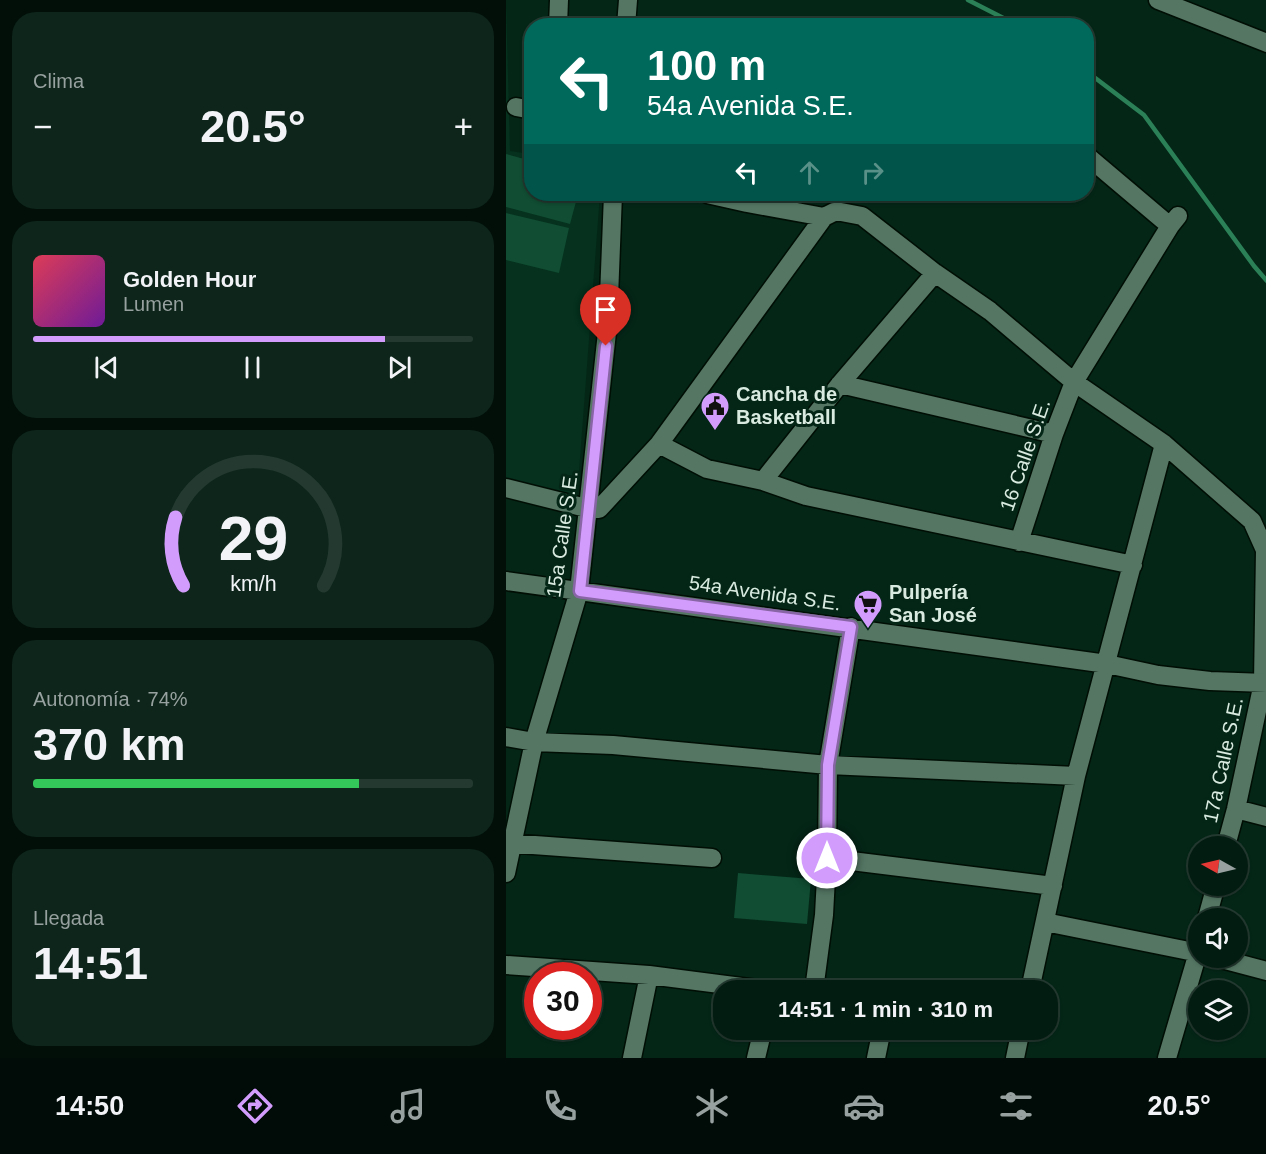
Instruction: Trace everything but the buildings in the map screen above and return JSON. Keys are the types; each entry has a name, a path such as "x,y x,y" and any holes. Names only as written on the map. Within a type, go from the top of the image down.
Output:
{"street":[{"path":"558,18 559,0"},
{"path":"627,18 628,0"},
{"path":"1158,0 1266,43"},
{"name":"16 Calle S.E.","path":"1019,542 1054,434 1074,382 1174,221 1094,161"},
{"name":"15a Calle S.E.","path":"506,873 509,843 534,742 580,591 608,323 613,201"},
{"path":"738,201 824,217"},
{"path":"506,488 590,509 599,509 659,444 824,217 834,212 841,212 862,216 935,273 990,311 1074,382 1164,444 1252,521 1266,550"},
{"path":"763,481 840,384 935,273"},
{"path":"840,384 1054,434"},
{"path":"659,444 707,469 763,481 806,496 1133,565"},
{"path":"1032,980 1076,776 1164,444"},
{"name":"17a Calle S.E.","path":"1229,836 1265,683 1266,550"},
{"name":"54a Avenida S.E.","path":"506,581 851,627 1107,664 1158,675 1210,681 1265,683"},
{"path":"815,980 824,915 828,765 851,627"},
{"path":"506,737 534,742 613,745 828,765 1076,776"},
{"path":"1236,809 1266,817"},
{"path":"509,843 712,858"},
{"path":"827,858 1053,886"},
{"path":"1044,922 1188,950"},
{"path":"506,965 649,975 713,983"},
{"path":"1248,966 1266,971"},
{"path":"1167,1058 1198,968"},
{"path":"632,1058 649,975"},
{"path":"756,1058 760,1040"},
{"path":"876,1058 880,1040"},
{"path":"1015,1058 1019,1040"}],"shaded area":[{"path":"506,0 510,151 524,153 524,201 599,201 577,498 506,483"},
{"path":"506,154 524,159 524,201 576,201 570,224 506,207"},
{"path":"506,213 569,228 559,273 506,260"},
{"path":"738,873 811,879 807,924 734,918"}],"waterway":[{"path":"968,0 1003,18"},
{"path":"1094,77 1144,115 1267,281"}],"place":[{"name":"Cancha de Basketball","path":"715,432"},
{"name":"Pulpería San José","path":"868,630"}],"route":[{"path":"606,346 580,591 851,627 828,765 827,858"}]}
